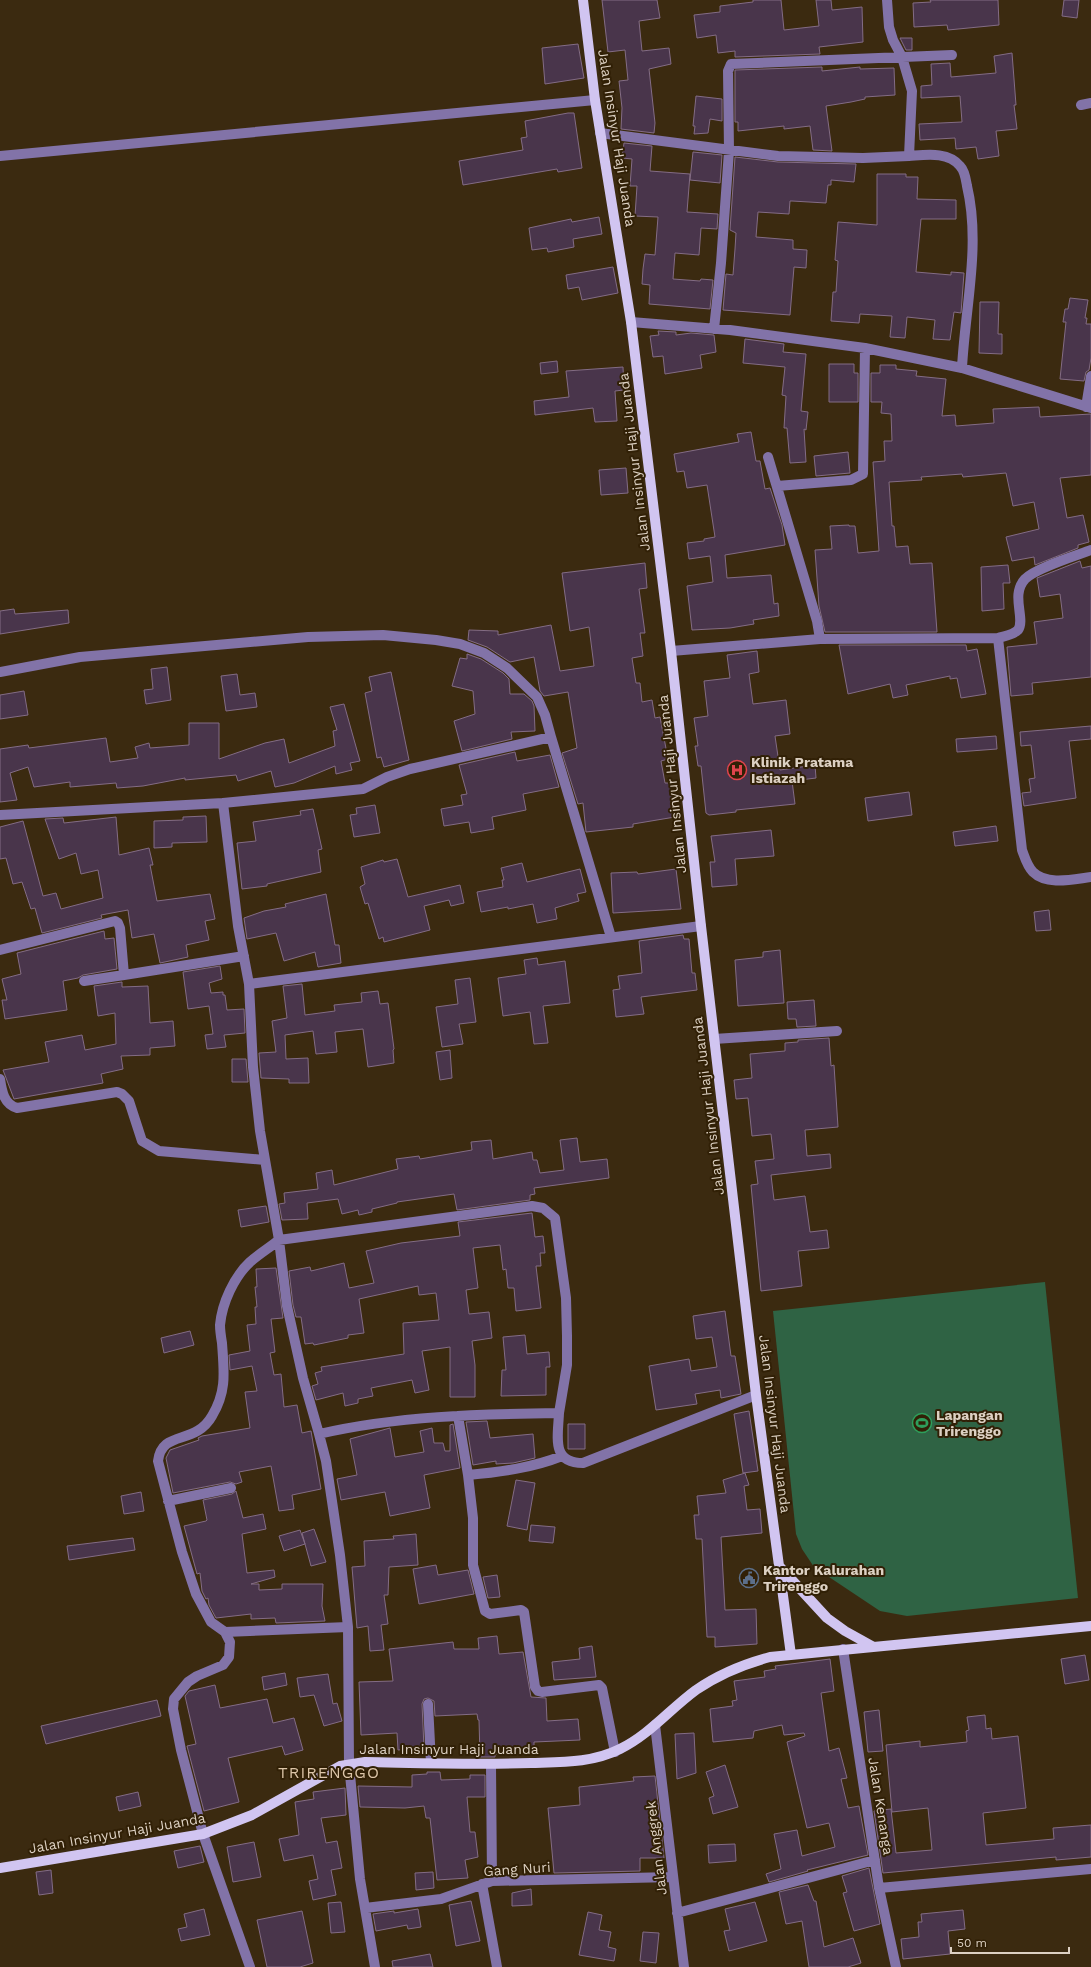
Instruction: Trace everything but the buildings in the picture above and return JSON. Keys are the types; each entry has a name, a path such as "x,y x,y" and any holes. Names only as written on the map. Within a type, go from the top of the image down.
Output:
{"main road":[{"name":"Jalan Insinyur Haji Juanda","path":"583,0 595,100 631,322 671,651 701,926 756,1395 791,1654"},
{"path":"779,1566 827,1618 845,1631 872,1646"},
{"name":"Jalan Insinyur Haji Juanda","path":"0,1868 203,1834 252,1815 331,1771 349,1764 365,1762 490,1765 585,1761 615,1752 635,1741 697,1690 722,1674 743,1664 770,1657 1091,1626"}],"street":[{"path":"887,0 889,27 893,40 902,57 912,91 908,156"},
{"path":"714,329 721,263 729,151 728,71 731,64 952,55"},
{"path":"0,156 595,100"},
{"path":"600,133 701,145 729,151 778,156 863,158 938,155 945,156 961,166 965,176 972,218 973,239 962,368"},
{"path":"631,322 714,329 865,348 962,368 1089,408 1091,376"},
{"path":"777,486 851,480 863,474 865,348"},
{"path":"768,457 817,621 820,639"},
{"path":"671,651 820,639 998,638 1013,633 1018,629 1020,623 1018,598 1021,585 1026,578 1037,571 1091,550"},
{"path":"0,672 80,658 308,637 383,635 460,644 484,653 507,668 537,697 545,715 611,937"},
{"path":"998,638 1022,850 1028,866 1034,874 1044,878 1056,880 1091,878"},
{"path":"0,815 222,803 363,789 388,777 410,769 551,737"},
{"path":"222,803 238,926 249,984 253,1067 265,1160 279,1240 282,1271 292,1335 326,1461 334,1508 348,1628 349,1764 360,1879 375,1967"},
{"path":"0,950 115,921 118,923 120,928 124,975"},
{"path":"249,984 701,926"},
{"path":"84,980 244,956"},
{"path":"714,1039 837,1031"},
{"path":"0,1079 6,1101 11,1106 17,1108 117,1092 122,1094 129,1101 142,1141 149,1147 159,1151 265,1160"},
{"path":"250,1967 203,1834 181,1750 173,1709 174,1699 188,1682 197,1676 223,1664 229,1657 230,1642 225,1632 211,1622 196,1594 168,1501 158,1461 159,1450 166,1443 197,1433 206,1426 222,1396 224,1380 220,1325 224,1307 231,1288 249,1263 279,1240 532,1206 543,1208 555,1218 566,1298 567,1365 559,1413 558,1445 562,1456 571,1463 583,1463 599,1458 756,1395"},
{"path":"319,1434 375,1423 458,1416 559,1413"},
{"path":"458,1416 468,1475 473,1518 473,1565 481,1602 485,1611 490,1614 521,1610 524,1612 535,1687 538,1691 542,1692 599,1685 602,1688 615,1752"},
{"path":"468,1475 524,1468 546,1463 562,1456"},
{"path":"168,1501 231,1488"},
{"path":"225,1632 348,1628"},
{"name":"Jalan Kenanga","path":"843,1649 879,1888 896,1967"},
{"path":"428,1704 431,1763"},
{"name":"Jalan Anggrek","path":"655,1725 684,1967"},
{"path":"490,1765 492,1881"},
{"path":"677,1913 875,1860"},
{"path":"879,1888 1091,1869"},
{"name":"Gang Nuri","path":"365,1908 441,1899 492,1881 673,1877"},
{"path":"482,1884 497,1967"}],"green space":[{"name":"Lapangan Trirenggo","path":"1045,1282 1078,1598 907,1616 880,1611 814,1567 802,1549 796,1534 773,1311"}],"place":[{"name":"Klinik Pratama Istiazah","path":"737,770"},
{"name":"Lapangan Trirenggo","path":"922,1423"},
{"name":"Kantor Kalurahan Trirenggo","path":"749,1578"}],"district":[{"name":"TRIRENGGO","path":"329,1772"}]}
